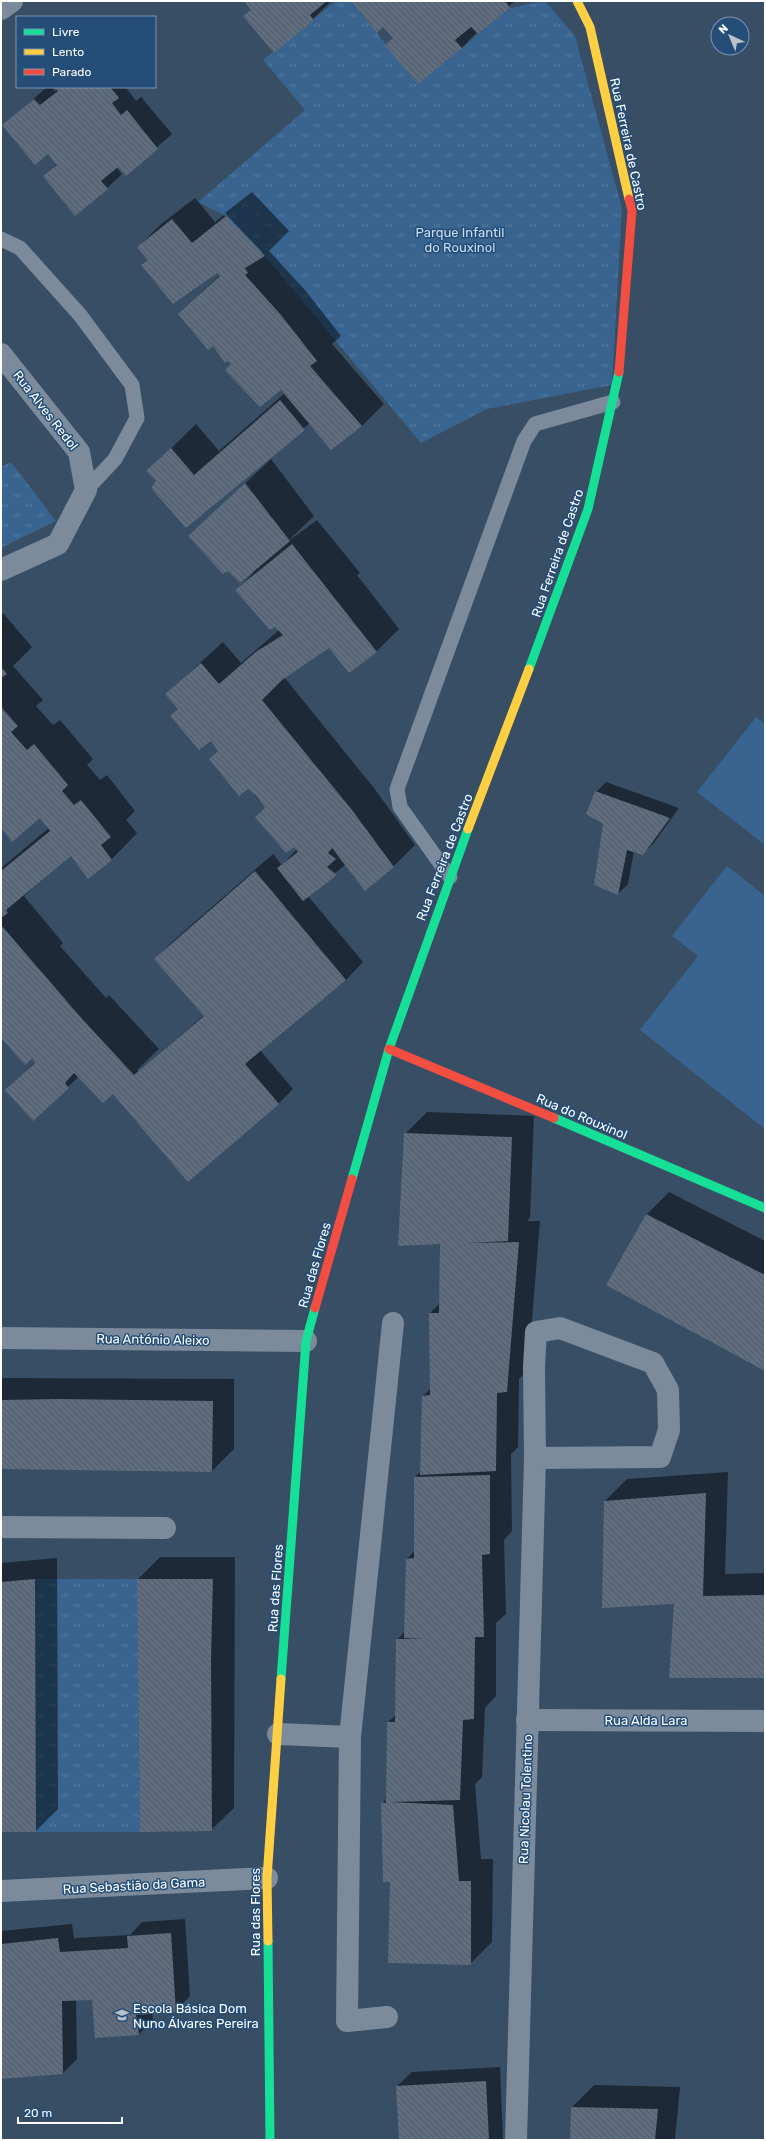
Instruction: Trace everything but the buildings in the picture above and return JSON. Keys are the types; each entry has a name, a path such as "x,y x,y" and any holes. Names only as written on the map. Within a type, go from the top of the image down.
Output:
{"main road":[{"name":"Rua Ferreira de Castro","path":"389,1050 450,877 588,509 621,365 632,211 590,27 578,1"},
{"name":"Rua do Rouxinol","path":"389,1050 765,1208"},
{"name":"Rua das Flores","path":"270,2140 267,1878 306,1341 389,1050"}],"street":[{"path":"1,9 12,1"},
{"name":"Rua Alves Redol","path":"1,354 79,452 86,490"},
{"path":"1,570 58,544 86,490"},
{"path":"387,2017 347,2021 350,1737 393,1323"},
{"name":"Rua Nicolau Tolentino","path":"516,2140 535,1458 534,1367 536,1332 560,1328 653,1363 668,1390 669,1430 660,1458 535,1458"},
{"name":"Rua António Aleixo","path":"1,1338 306,1341"},
{"path":"1,1526 165,1528"},
{"name":"Rua Alda Lara","path":"527,1720 765,1720"},
{"path":"278,1734 350,1737"},
{"name":"Rua Sebastião da Gama","path":"1,1891 267,1878"}],"lane":[{"path":"1,239 20,248 80,315 132,385 137,418 115,459 86,490"},
{"path":"450,877 400,807 398,789 524,440 535,424 613,402"}],"green space":[{"name":"Parque Infantil do Rouxinol","path":"336,1 351,1 418,84 510,8 545,1 575,36 622,208 612,385 487,409 421,443 265,256 226,216 198,202 305,110 263,60"},
{"path":"11,462 56,521 1,548 1,467"},
{"path":"756,717 765,724 765,845 697,792"},
{"path":"727,866 765,896 765,1129 640,1030 698,956 672,936"},
{"path":"35,1579 137,1579 140,1832 36,1832"}],"traffic: fast":[{"path":"529,669 588,509 619,372"},
{"path":"352,1179 389,1049 468,829"},
{"path":"554,1118 765,1208"},
{"path":"281,1679 306,1341 315,1308"},
{"path":"268,1941 270,2140"}],"traffic: slow":[{"path":"577,1 590,27 629,199"},
{"path":"468,829 529,669"},
{"path":"268,1941 267,1878 281,1679"}],"traffic: jam":[{"path":"619,372 632,211 629,199"},
{"path":"389,1049 554,1118"},
{"path":"315,1308 352,1179"}],"place":[{"name":"Escola Básica Dom Nuno Álvares Pereira","path":"122,2015"}]}
